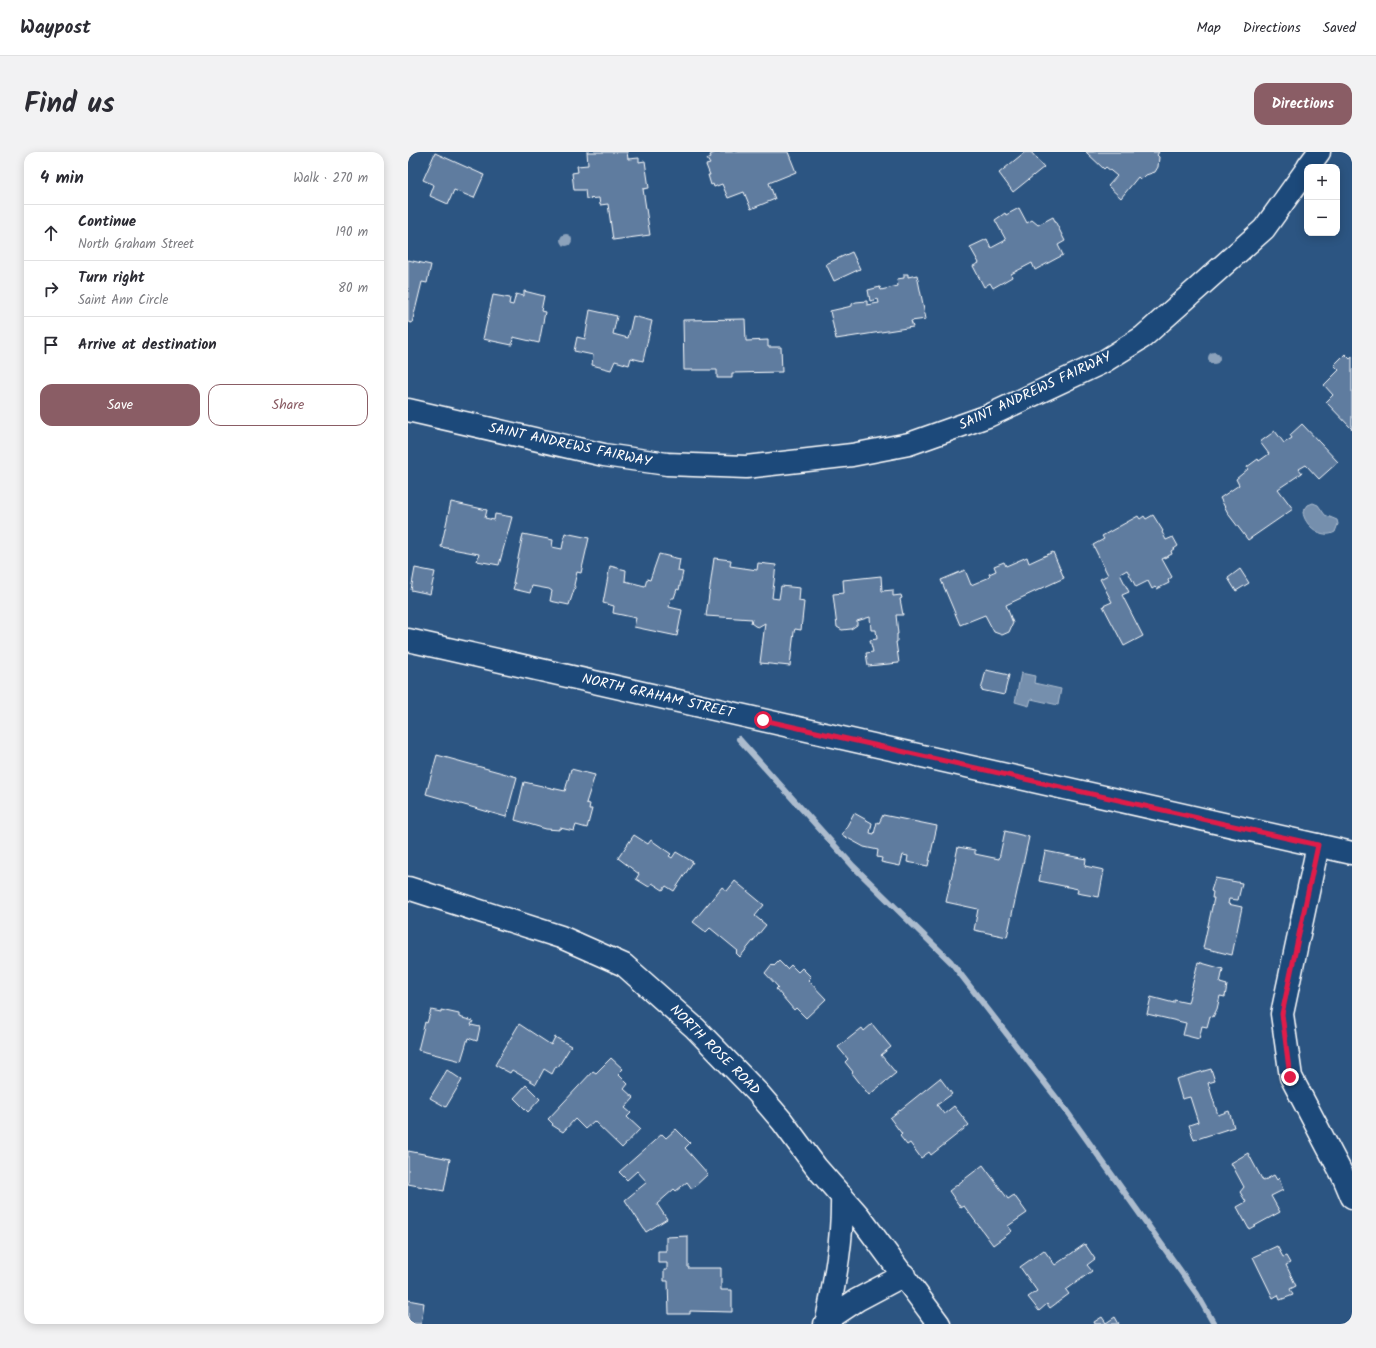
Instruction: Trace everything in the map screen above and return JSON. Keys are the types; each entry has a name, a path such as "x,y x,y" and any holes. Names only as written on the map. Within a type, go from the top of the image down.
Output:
{"street":[{"name":"SAINT ANDREWS FAIRWAY","path":"1311,164 1319,152"},
{"name":"SAINT ANDREWS FAIRWAY","path":"408,410 604,455 667,464 746,467 852,455 909,444 988,416 1103,362 1143,337 1264,229 1304,174"},
{"name":"NORTH GRAHAM STREET","path":"408,640 1352,853"},
{"path":"1318,845 1282,1014 1290,1077 1344,1178 1352,1197"},
{"name":"NORTH ROSE ROAD","path":"408,888 561,936 624,965 695,1028 748,1082 782,1121 816,1167 859,1216 904,1274 939,1324"},
{"path":"826,1322 839,1258 842,1196"},
{"path":"826,1322 857,1300 904,1274"}],"water":[{"path":"1313,503 1318,505 1325,515 1337,520 1338,524 1335,532 1330,534 1319,533 1310,526 1304,517 1303,512 1308,505"},
{"path":"1021,673 1035,676 1034,683 1061,689 1058,705 1031,699 1029,706 1015,702"}],"building":[{"path":"587,152 627,152 628,159 639,158 639,162 645,161 649,188 643,189 650,235 613,240 608,204 600,205 599,198 586,199 585,190 574,190 572,173 578,172 577,166 588,165"},
{"path":"716,152 788,152 796,172 769,183 775,199 751,209 744,192 728,198 722,184 714,187 713,184 711,185 708,175 710,175 706,165 710,164 707,159 711,157 710,155"},
{"path":"1025,152 1031,152 1044,167 1013,192 999,173"},
{"path":"1086,152 1159,152 1157,155 1159,157 1158,167 1155,172 1146,175 1141,180 1138,177 1121,198 1108,186 1117,176 1106,167 1104,169"},
{"path":"435,153 484,175 474,198 454,190 448,204 430,196 434,185 423,180"},
{"path":"1019,208 1027,223 1032,220 1038,225 1053,217 1065,241 1058,245 1063,255 1035,270 1032,263 1011,274 1012,277 993,288 990,283 984,287 973,266 979,263 970,247 987,239 991,248 1006,240 995,220 1005,213 1006,215"},
{"path":"852,252 860,269 834,281 826,264"},
{"path":"408,260 431,265 427,283 422,282 412,323 408,322"},
{"path":"904,274 908,274 908,277 917,275 926,319 911,321 913,327 836,339 830,311 852,306 852,304 856,302 867,301 867,305 879,303 878,299 870,301 868,290 880,287 881,290 898,286 897,279 904,278"},
{"path":"524,291 544,296 541,311 545,312 539,343 513,337 512,345 483,339 493,295 510,298 509,304 513,305 516,294 524,296"},
{"path":"590,310 617,316 613,334 628,338 633,316 652,321 643,361 631,358 629,365 615,361 611,370 592,365 593,355 574,351 577,337 585,339"},
{"path":"745,319 746,341 768,340 768,347 781,347 782,372 732,373 732,378 717,378 717,370 684,370 683,320"},
{"path":"1345,354 1350,359 1352,356 1352,429 1326,402 1333,395 1324,385 1339,370 1334,365"},
{"path":"1302,424 1338,462 1319,479 1306,465 1299,469 1302,473 1278,489 1293,509 1248,540 1229,515 1220,498 1239,485 1236,479 1248,469 1247,467 1258,459 1259,461 1269,454 1260,442 1275,431 1284,443 1292,438 1290,435"},
{"path":"451,502 487,510 485,518 494,520 495,514 512,517 499,565 477,561 479,554 441,547"},
{"path":"1153,515 1163,531 1162,532 1166,540 1173,537 1178,546 1171,551 1172,554 1162,559 1172,577 1168,580 1169,583 1157,589 1155,587 1152,589 1148,581 1136,587 1127,570 1120,574 1129,592 1122,595 1143,636 1124,646 1103,606 1112,602 1100,579 1108,575 1093,545 1104,539 1102,536 1138,516 1140,519 1144,516 1146,519"},
{"path":"565,533 589,538 581,573 577,572 574,585 575,587 569,605 550,601 552,591 549,589 532,586 530,593 513,589 523,534 553,540 552,547 562,549"},
{"path":"1053,552 1064,578 1006,605 1013,623 1009,632 1002,635 994,632 985,615 960,625 941,580 965,570 971,585 990,577 989,574 996,571 994,566 1004,562 1006,566 1027,557 1029,563"},
{"path":"659,554 680,559 678,571 683,572 679,590 677,589 674,598 671,598 669,607 682,610 677,636 634,627 636,618 613,613 614,606 603,603 610,566 626,570 625,581 645,586 647,579 650,580"},
{"path":"714,558 731,560 730,566 757,570 758,563 776,565 772,598 779,599 781,586 800,588 799,601 804,602 801,630 795,629 794,632 790,666 760,663 765,623 758,627 751,623 752,619 706,616"},
{"path":"415,568 435,572 430,594 411,590"},
{"path":"1240,569 1249,583 1236,591 1228,578"},
{"path":"881,576 882,591 893,590 893,596 901,595 902,598 900,599 903,615 896,615 898,634 896,642 899,663 868,666 866,653 873,652 870,640 877,639 876,630 871,630 870,617 857,621 857,625 851,629 842,630 837,627 833,594 844,593 843,580"},
{"path":"986,670 1009,675 1004,695 981,690"},
{"path":"437,755 517,777 506,817 426,794"},
{"path":"571,769 595,775 586,803 590,804 589,809 592,809 587,828 576,825 574,831 560,828 560,830 546,829 515,820 524,782 565,791"},
{"path":"854,813 872,823 870,833 874,834 877,822 879,823 883,815 937,826 928,866 907,862 908,856 903,855 900,866 881,862 882,858 877,857 878,850 864,847 842,835"},
{"path":"1005,831 1029,837 1007,937 974,930 978,909 946,902 958,847 975,850 975,854 999,859"},
{"path":"634,835 648,844 651,840 671,854 669,856 672,858 676,852 693,862 674,891 666,886 663,890 652,883 649,887 636,879 639,874 618,858"},
{"path":"1045,851 1086,859 1085,866 1104,870 1099,897 1077,893 1078,889 1039,881"},
{"path":"1215,878 1242,883 1238,900 1229,899 1228,904 1242,907 1232,955 1203,948 1214,898 1212,898 1213,892 1211,891"},
{"path":"735,881 764,905 755,916 766,925 740,957 736,953 738,951 710,928 706,932 693,922 722,887 727,891"},
{"path":"779,961 787,969 791,965 798,972 802,968 811,977 808,980 826,999 806,1018 796,1008 794,1010 776,989 778,987 765,973 772,964 774,966"},
{"path":"1198,962 1223,969 1220,983 1227,985 1225,997 1220,996 1217,1009 1213,1017 1210,1016 1207,1027 1202,1026 1199,1039 1183,1035 1186,1023 1147,1014 1151,997 1174,1003 1174,1000 1188,1003"},
{"path":"431,1010 441,1012 441,1010 459,1014 459,1017 473,1021 471,1025 480,1027 477,1041 468,1038 461,1061 418,1050 425,1022 427,1023"},
{"path":"519,1024 551,1045 555,1037 571,1046 552,1074 544,1069 536,1084 512,1070 510,1073 495,1065"},
{"path":"872,1024 891,1047 881,1055 896,1073 869,1095 852,1073 853,1072 845,1062 848,1059 838,1047 862,1028 864,1031"},
{"path":"611,1058 623,1069 618,1074 628,1084 624,1089 634,1098 625,1108 631,1113 627,1117 640,1129 622,1148 594,1121 585,1129 575,1119 563,1132 552,1125 553,1124 548,1119 593,1071 596,1073"},
{"path":"1211,1069 1215,1081 1208,1083 1218,1115 1229,1111 1234,1127 1194,1140 1189,1125 1198,1122 1190,1097 1182,1099 1176,1079"},
{"path":"447,1070 462,1080 446,1107 430,1098"},
{"path":"940,1078 952,1094 937,1105 944,1114 954,1106 969,1125 931,1155 929,1152 921,1158 910,1143 907,1145 900,1136 902,1134 890,1118"},
{"path":"526,1085 540,1099 528,1112 514,1098"},
{"path":"676,1129 690,1143 685,1148 708,1174 692,1189 687,1182 676,1191 674,1189 657,1204 667,1219 646,1232 625,1200 647,1182 637,1171 627,1180 619,1172 662,1134 666,1138"},
{"path":"408,1151 450,1159 444,1191 408,1184"},
{"path":"1248,1153 1263,1181 1274,1175 1277,1180 1279,1178 1283,1190 1271,1196 1280,1212 1249,1229 1237,1207 1246,1202 1240,1192 1244,1187 1231,1163"},
{"path":"983,1165 1008,1199 1014,1195 1027,1213 1008,1226 1012,1231 993,1245 964,1206 961,1208 949,1191"},
{"path":"688,1236 688,1268 721,1268 721,1290 732,1290 732,1312 690,1311 690,1314 669,1314 668,1281 664,1281 664,1270 667,1270 667,1263 658,1263 658,1251 666,1251 666,1237"},
{"path":"1085,1244 1095,1259 1087,1265 1092,1271 1066,1290 1069,1294 1050,1308 1047,1304 1039,1311 1028,1297 1037,1291 1020,1267 1044,1250 1055,1265"},
{"path":"1277,1246 1283,1257 1286,1256 1290,1263 1286,1265 1296,1286 1290,1289 1293,1295 1280,1300 1278,1295 1273,1298 1253,1257"},
{"path":"408,1300 424,1303 421,1324 408,1323"},
{"path":"1102,1317 1106,1323 1115,1317 1119,1324 1095,1324 1094,1322"}],"waterway":[{"path":"739,739 853,866 951,962 1065,1109 1197,1294 1214,1324"}],"route":[{"path":"763,720 1318,845 1282,1014 1290,1077"}]}
